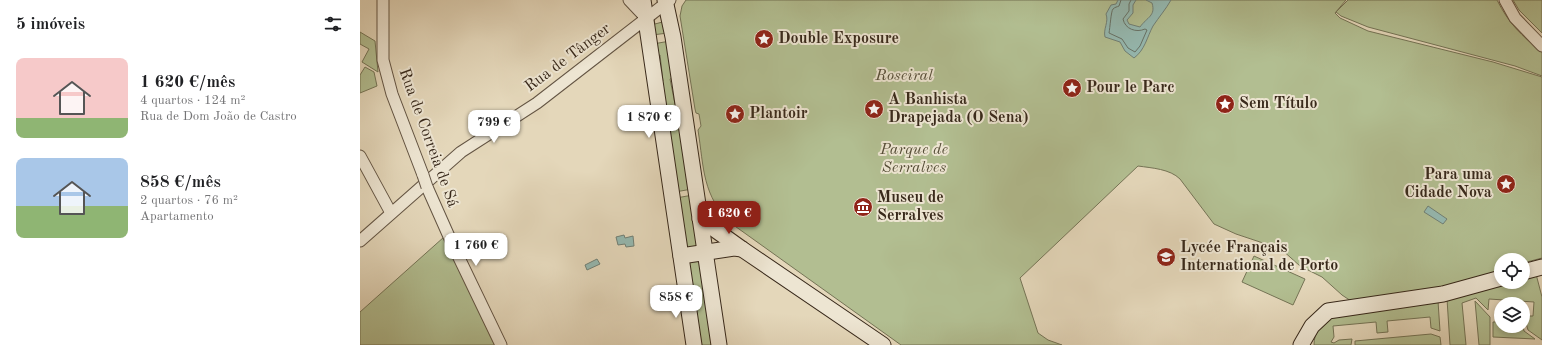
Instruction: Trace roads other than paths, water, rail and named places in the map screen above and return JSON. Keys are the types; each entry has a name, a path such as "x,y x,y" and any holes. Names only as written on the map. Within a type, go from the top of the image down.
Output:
{"main road":[{"path":"643,0 694,345"},
{"path":"667,1 719,345"},
{"path":"700,219 883,345"},
{"path":"681,256 734,248 742,249"},
{"path":"1530,270 1542,267"},
{"path":"1305,341 1315,322 1328,311 1443,294 1494,280"}],"street":[{"name":"Rua de Correia de Sá","path":"383,0 383,60 392,94 425,181 451,241 501,345"},
{"path":"629,0 646,18"},
{"path":"1504,0 1515,18 1542,46"},
{"name":"Rua de Tânger","path":"360,241 425,181 461,152 536,103 667,1"},
{"path":"360,156 391,213"}],"water":[{"path":"1118,0 1136,0 1133,5 1133,13 1127,20 1129,24 1140,27 1153,11 1152,3 1146,0 1171,0 1153,26 1141,51 1134,58 1125,51 1120,42 1105,37 1107,20 1106,14 1111,5 1116,4"},
{"path":"1428,206 1447,219 1443,224 1424,212"},
{"path":"624,235 625,238 633,236 634,246 626,247 625,244 618,245 616,237"},
{"path":"597,259 600,264 587,270 585,265"}],"place":[{"name":"Double Exposure","path":"764,39"},
{"name":"Pour le Parc","path":"1072,88"},
{"name":"Sem Título","path":"1225,104"},
{"name":"A Banhista Drapejada (O Sena)","path":"874,109"},
{"name":"Plantoir","path":"735,114"},
{"name":"Para uma Cidade Nova","path":"1506,184"},
{"name":"Museu de Serralves","path":"863,207"},
{"name":"Lycée Français International de Porto","path":"1166,257"}],"park label":[{"name":"Roseiral","path":"904,76"},
{"name":"Parque de Serralves","path":"914,159"}]}
